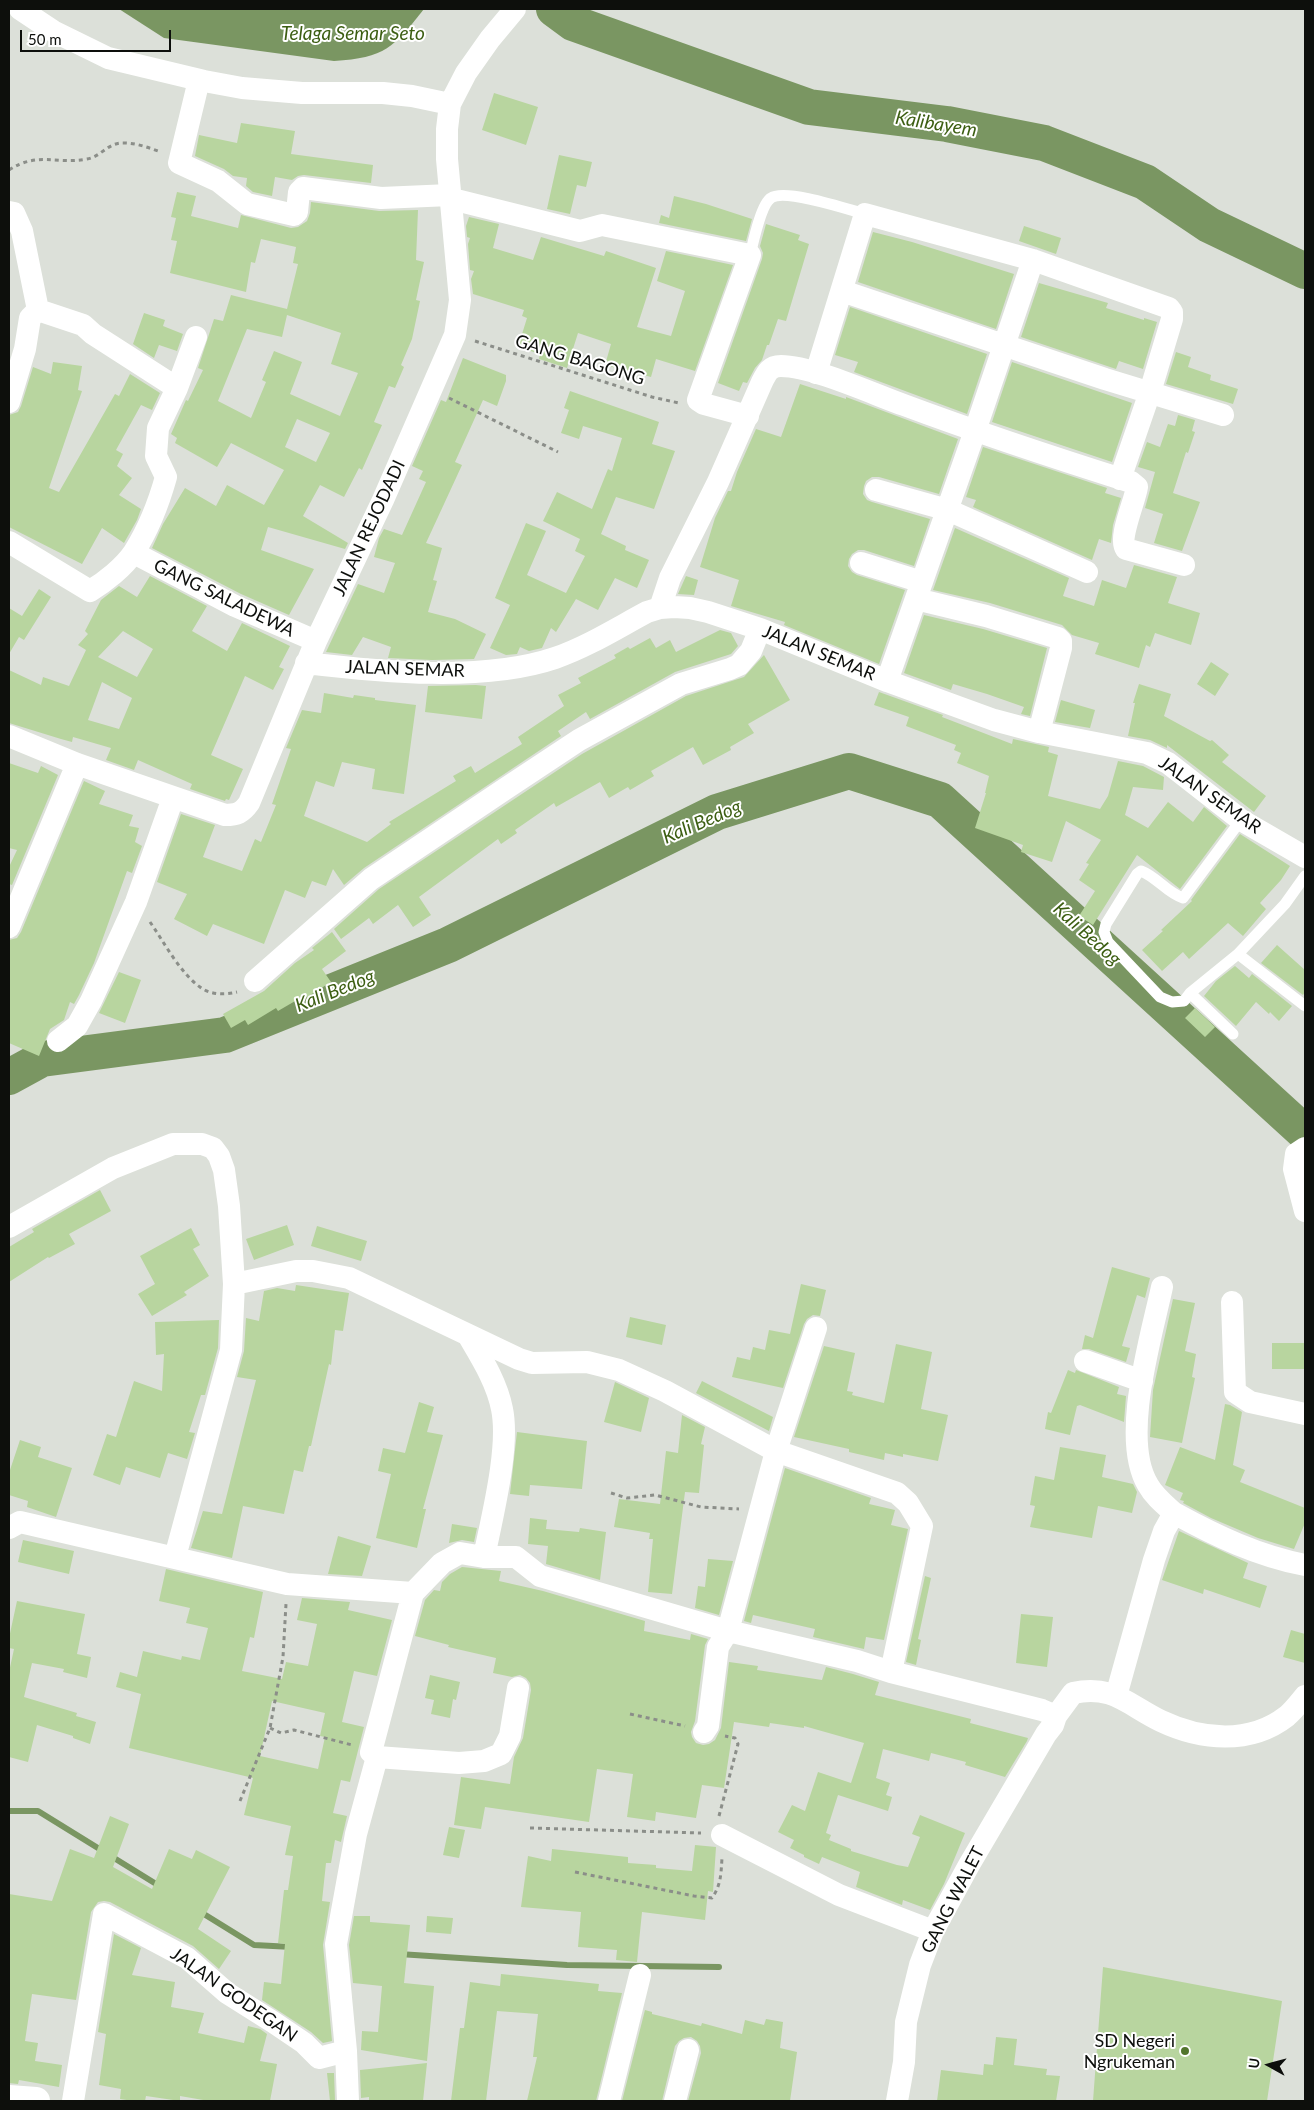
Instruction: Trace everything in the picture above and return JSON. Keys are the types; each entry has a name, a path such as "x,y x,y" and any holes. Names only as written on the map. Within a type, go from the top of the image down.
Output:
{"street":[{"path":"20,9 53,30 108,58 199,80 242,88 279,91 333,94 383,93 412,96 450,104"},
{"name":"JALAN REJODADI","path":"9,736 77,764 225,815 235,815 243,811 249,803 306,663 433,390 455,335 460,300 447,129 450,104 466,72 515,9"},
{"path":"199,80 179,163 218,182 247,204 296,215 299,192 302,188 381,198 451,197 580,231 602,225 750,256 698,400 704,404 748,416"},
{"path":"9,212 14,213 22,231 38,310"},
{"path":"816,373 865,214 1032,260 1171,310 1172,319 1150,392 1120,479"},
{"path":"887,681 948,510 1032,260"},
{"path":"842,291 1223,415"},
{"path":"38,310 83,325 93,334 177,388"},
{"path":"9,402 25,349 30,318 38,310"},
{"path":"9,542 90,591 102,584 134,553 161,495 166,477 156,456 158,428 177,388 196,337"},
{"path":"660,608 670,578 702,516 768,370 773,367 783,366 816,373 975,431 1134,484 1137,487 1124,536 1124,546 1126,549 1184,565"},
{"path":"876,490 948,510 1087,572"},
{"name":"GANG SALADEWA","path":"134,553 235,606 316,641"},
{"path":"861,563 919,590 986,616 1058,638 1061,641 1062,648 1039,732"},
{"name":"JALAN SEMAR","path":"306,663 373,671 473,672 510,668 556,658 647,612 660,608 690,608 732,618 887,681 994,720 1039,732 1128,748 1160,758 1241,820 1305,857"},
{"path":"254,981 371,880 530,772 594,732 682,684 730,669 739,664 751,651 760,629"},
{"path":"9,927 77,764"},
{"path":"58,1041 84,1018 136,902 173,798"},
{"path":"9,1227 113,1168 173,1144 202,1144 213,1148 219,1156 224,1170 234,1284 232,1350 175,1557"},
{"path":"1305,1148 1296,1154 1294,1169 1305,1211"},
{"path":"234,1284 296,1271 328,1273 365,1285 518,1359 532,1363 587,1362 619,1370 665,1391 776,1451 897,1493 908,1503 922,1526 891,1672"},
{"path":"1162,1287 1142,1381 1136,1434 1139,1461 1147,1484 1156,1496 1174,1513 1229,1541 1260,1553 1305,1565"},
{"path":"1232,1302 1235,1392 1250,1402 1305,1414"},
{"path":"704,1732 708,1726 718,1647 728,1631 776,1451 816,1328"},
{"path":"469,1336 495,1386 503,1420 502,1457 484,1557"},
{"path":"1085,1361 1142,1381"},
{"path":"1116,1696 1154,1560 1164,1531 1174,1513"},
{"path":"9,1528 20,1522 287,1584 412,1593"},
{"path":"348,2101 346,2052 336,1944 356,1834 412,1593 442,1563 460,1553 484,1557 516,1557 540,1576 728,1631 858,1661 891,1672 1032,1708 1056,1716"},
{"path":"374,1755 459,1763 484,1761 502,1754 510,1736 518,1688"},
{"name":"GANG WALET","path":"897,2101 904,2062 906,2022 920,1965 933,1931 978,1849 1053,1725 1056,1716 1073,1693 1088,1689 1116,1696 1161,1721 1194,1733 1232,1737 1258,1733 1288,1715 1305,1696"},
{"path":"718,1834 839,1894 933,1931"},
{"name":"JALAN GODEGAN","path":"72,2101 104,1914 187,1958 227,1993 304,2043 319,2058 346,2052"},
{"path":"609,2101 640,1975"},
{"path":"675,2101 688,2050"},
{"path":"9,2099 36,2101"}],"lane":[{"path":"750,256 765,206 770,198 777,195 794,196 865,214"},
{"path":"1241,820 1183,898 1174,895 1152,875 1141,871 1106,924 1104,932 1108,942 1160,997 1172,1002 1184,1001 1238,954 1285,904 1305,876"},
{"path":"1238,954 1305,1006"},
{"path":"1190,994 1233,1034"}],"path":[{"path":"9,170 21,162 43,158 65,161 86,160 96,157 108,146 123,143 163,153 179,163"},
{"name":"GANG BAGONG","path":"455,335 652,397 677,403 698,400"},
{"path":"433,390 558,452"},
{"path":"136,902 181,966 199,987 210,992 229,994 239,991 254,981"},
{"path":"611,1493 627,1498 655,1495 701,1507 760,1511"},
{"path":"240,1801 270,1728 283,1657 287,1584"},
{"path":"575,1872 712,1898 719,1888 721,1876 718,1834 737,1741 735,1738 630,1714"},
{"path":"270,1728 281,1733 294,1730 374,1755"},
{"path":"530,1828 718,1834"}],"water":[{"name":"Telaga Semar Seto","path":"119,9 424,9 404,33 387,48 365,57 334,61 164,38"}],"building":[{"path":"494,93 538,107 526,145 482,130"},
{"path":"241,123 295,131 291,154 373,165 371,183 304,175 292,180 275,177 272,196 253,192 246,186 247,178 233,176 224,169 195,156 199,135 237,143"},
{"path":"559,155 592,162 586,187 577,185 570,214 547,209"},
{"path":"177,192 196,196 191,216 238,228 241,215 291,228 298,227 307,221 311,202 379,211 418,210 416,260 424,262 416,300 420,301 412,339 401,365 404,367 395,388 389,386 374,422 382,425 362,470 359,468 344,497 320,485 303,516 348,543 345,549 268,527 261,550 314,569 289,615 241,594 152,548 163,524 185,488 216,506 227,485 264,505 284,470 231,443 217,467 175,443 177,438 171,434 186,400 188,401 203,370 198,368 214,319 223,321 231,295 287,309 298,264 293,263 296,247 261,239 255,263 251,262 246,292 170,273 177,241 171,240 176,218 171,217","holes":["287,315 341,333 331,364 358,373 340,416 290,394 302,362 274,351 262,380 266,382 251,418 218,401 247,329 282,337","297,419 330,433 316,462 285,447"]},
{"path":"674,196 752,219 746,241 659,223 661,215 669,218"},
{"path":"469,217 499,224 493,248 533,260 541,237 604,256 606,251 656,268 637,327 671,336 685,291 657,281 666,251 733,265 695,371 656,359 651,377 605,365 611,344 578,333 567,368 539,359 540,354 518,347 527,318 522,316 524,310 473,294 471,279 474,271 470,270 468,244 470,238 467,237 466,226"},
{"path":"766,224 800,235 798,240 809,244 786,321 778,319 762,360 747,383 743,382 739,391 718,383 762,259 763,253 760,246"},
{"path":"1024,226 1061,238 1056,254 1019,241"},
{"path":"873,232 912,242 1014,274 996,329 858,282"},
{"path":"1039,283 1108,303 1106,308 1144,320 1144,318 1157,322 1143,369 1119,361 1116,369 1021,337"},
{"path":"850,307 987,354 967,414 854,372 858,362 835,355"},
{"path":"144,313 165,320 163,326 183,334 177,351 159,345 154,358 133,344"},
{"path":"1176,352 1191,357 1188,367 1211,375 1210,380 1238,389 1233,404 1166,384"},
{"path":"463,358 506,375 506,381 497,406 483,400 455,462 462,465 426,543 442,548 433,580 437,581 428,612 455,619 486,634 474,659 388,658 391,647 363,637 352,655 326,652 358,584 384,593 395,563 374,557 379,538 384,529 402,535 426,482 419,479 423,471 412,466 441,400 446,402"},
{"path":"53,362 82,366 78,390 82,391 49,488 59,492 115,394 119,396 130,374 160,393 152,410 141,405 116,450 123,454 117,466 132,478 119,495 141,509 137,520 124,543 102,528 82,564 9,527 9,415 18,412 21,406 33,367 51,374"},
{"path":"1012,362 1132,403 1112,462 992,422"},
{"path":"800,384 846,399 846,397 958,439 939,494 879,477 872,477 866,481 864,486 863,494 867,500 930,519 914,566 864,550 858,550 849,559 848,566 857,575 905,590 879,664 784,625 785,622 731,606 739,580 700,567 715,518 728,491 731,491 737,472 756,429 781,437"},
{"path":"570,391 659,422 652,444 675,451 654,509 616,497 601,534 626,546 625,550 649,560 637,588 615,578 598,610 576,599 556,632 551,628 542,648 529,651 520,647 517,654 506,655 490,648 510,605 495,598 526,523 546,531 527,575 566,593 585,556 575,551 580,539 543,521 557,492 592,509 608,469 612,471 622,438 583,426 579,439 561,433 569,410 564,408"},
{"path":"1178,415 1195,420 1192,431 1195,432 1188,453 1186,452 1173,493 1200,502 1182,551 1154,543 1163,514 1145,508 1155,472 1138,467 1147,442 1160,447 1168,424 1175,426"},
{"path":"983,447 1107,488 1105,493 1121,498 1113,525 1111,543 1099,539 1092,560 973,507 976,500 966,497"},
{"path":"955,528 1069,578 1063,596 1094,606 1102,580 1126,588 1134,565 1177,577 1168,603 1200,613 1191,645 1155,633 1150,647 1146,645 1139,668 1095,654 1099,643 1072,635 1062,625 990,603 933,590"},
{"path":"150,576 207,606 192,631 227,651 242,623 290,646 279,667 284,669 273,690 245,676 211,755 243,769 229,800 226,799 225,801 190,789 192,784 138,760 134,770 106,760 111,748 73,737 72,742 9,723 9,670 41,685 43,677 69,686 86,650 78,645 88,634 85,631 101,600 119,586 137,597","holes":["123,631 153,649 137,677 98,657","102,682 132,698 119,729 88,720"]},
{"path":"686,576 698,580 694,595 678,594"},
{"path":"39,589 51,597 24,640 19,637 9,654 9,608 22,616"},
{"path":"924,615 983,629 1047,648 1030,716 1021,714 1024,707 987,694 953,684 951,690 904,673"},
{"path":"720,630 731,633 738,646 731,654 675,672 590,719 586,712 558,731 561,736 364,868 344,885 333,869 326,886 312,881 305,898 285,890 264,944 213,924 207,936 174,919 187,894 157,882 181,814 215,825 203,857 242,871 255,839 261,842 276,805 272,804 291,749 286,748 302,710 321,713 324,693 353,698 354,695 375,698 375,700 416,705 404,794 372,789 375,769 342,762 334,787 316,781 304,816 367,842 391,824 389,822 456,781 453,776 471,766 475,773 522,744 518,737 564,706 558,695 581,683 578,678 616,658 614,655 650,638 656,648 670,640 676,652"},
{"path":"764,655 790,700 748,724 754,733 730,747 731,750 703,765 693,747 651,771 654,776 630,790 628,787 609,798 600,782 556,807 554,803 515,830 517,833 501,844 498,839 419,897 431,915 413,927 398,905 373,924 369,918 341,939 334,929 379,889 582,754 686,696 744,677"},
{"path":"1211,662 1229,674 1215,696 1197,684"},
{"path":"1139,684 1171,694 1164,716 1210,741 1212,740 1229,755 1222,762 1266,796 1254,812 1167,745 1167,748 1150,740 1128,736 1135,703 1133,703"},
{"path":"428,686 486,686 482,719 425,712"},
{"path":"879,692 943,715 942,717 1012,744 1013,739 1049,747 1048,752 1058,755 1048,796 1100,809 1108,796 1118,761 1143,766 1164,777 1163,790 1133,787 1125,815 1148,828 1168,802 1193,822 1204,807 1227,826 1180,889 1137,855 1093,925 1079,916 1095,891 1079,880 1089,864 1086,863 1101,840 1066,821 1052,862 1021,852 1023,845 975,828 986,793 989,776 957,763 961,753 954,750 956,745 906,726 909,717 874,705"},
{"path":"1061,700 1095,710 1090,728 1055,722"},
{"path":"9,763 38,773 41,766 58,775 12,885 9,884 9,867 17,850 9,848"},
{"path":"84,781 105,791 99,804 133,815 129,826 139,828 135,842 142,846 132,873 127,871 94,963 79,995 74,1004 70,1002 64,1020 50,1029 39,1056 9,1043 9,940 17,938 21,932"},
{"path":"1240,834 1290,866 1281,880 1260,903 1266,909 1243,936 1228,923 1189,959 1183,952 1162,971 1142,950 1192,901"},
{"path":"332,932 346,951 322,969 331,982 304,999 302,997 278,1011 276,1008 248,1025 245,1020 231,1028 223,1014 264,991 295,963 314,950 312,948"},
{"path":"1277,945 1305,970 1305,992 1303,995 1261,963"},
{"path":"1235,966 1249,978 1252,974 1292,1006 1279,1021 1256,1002 1236,1026 1204,996 1216,981"},
{"path":"119,972 141,980 125,1023 99,1013"},
{"path":"1195,1008 1215,1027 1205,1037 1185,1018"},
{"path":"100,1190 111,1211 69,1234 75,1244 48,1257 9,1282 9,1247 34,1232 32,1229"},
{"path":"287,1225 294,1245 254,1260 246,1239"},
{"path":"317,1226 367,1241 361,1261 311,1246"},
{"path":"191,1228 200,1245 193,1249 209,1276 184,1292 187,1295 152,1316 138,1294 155,1284 140,1256"},
{"path":"1112,1267 1150,1278 1145,1298 1137,1295 1122,1346 1130,1348 1126,1362 1089,1349 1082,1349 1085,1335 1093,1338"},
{"path":"801,1284 826,1290 820,1316 813,1315 804,1324 783,1388 732,1377 737,1357 750,1360 753,1347 765,1350 769,1330 790,1334"},
{"path":"296,1285 349,1293 343,1331 335,1330 331,1365 329,1364 311,1446 309,1446 303,1472 294,1470 284,1514 243,1506 232,1558 191,1548 203,1511 222,1514 256,1380 237,1377 244,1351 246,1318 259,1321 264,1291 277,1288 295,1291"},
{"path":"1173,1299 1195,1303 1185,1351 1196,1354 1192,1377 1195,1378 1182,1443 1150,1437 1153,1390"},
{"path":"630,1317 666,1325 662,1345 626,1337"},
{"path":"219,1320 218,1348 205,1395 201,1395 189,1432 195,1433 187,1459 168,1453 160,1478 126,1467 120,1485 93,1475 107,1434 116,1437 134,1381 162,1391 164,1354 156,1355 155,1322"},
{"path":"1272,1343 1305,1343 1305,1369 1272,1369"},
{"path":"896,1344 932,1352 921,1409 948,1415 938,1461 903,1454 903,1457 885,1453 884,1460 849,1452 849,1449 794,1437 824,1346 855,1353 847,1391 853,1392 852,1395 884,1403"},
{"path":"1068,1370 1075,1373 1076,1370 1119,1387 1117,1394 1126,1396 1124,1422 1080,1405 1077,1406 1070,1435 1045,1429 1048,1412 1051,1413"},
{"path":"702,1381 773,1417 769,1431 696,1393"},
{"path":"615,1382 649,1398 641,1432 604,1422"},
{"path":"419,1402 434,1407 427,1432 443,1435 423,1509 426,1509 417,1548 376,1538 391,1474 378,1471 383,1448 405,1453"},
{"path":"1225,1404 1242,1412 1233,1465 1245,1470 1240,1482 1305,1508 1305,1523 1294,1549 1258,1538 1211,1518 1183,1503 1184,1501 1180,1500 1183,1493 1165,1485 1180,1447 1215,1460"},
{"path":"682,1415 705,1427 701,1444 704,1445 699,1493 685,1492 672,1594 648,1592 653,1539 649,1539 650,1533 614,1527 619,1499 660,1504 666,1451 678,1453"},
{"path":"517,1432 587,1441 582,1489 530,1485 529,1496 510,1494"},
{"path":"20,1440 41,1447 38,1457 72,1468 56,1517 27,1507 28,1501 9,1495 9,1473"},
{"path":"1060,1447 1106,1455 1102,1477 1133,1484 1137,1492 1132,1513 1098,1506 1092,1538 1030,1527 1035,1506 1030,1505 1035,1476 1054,1480"},
{"path":"785,1468 871,1498 869,1504 895,1510 891,1525 908,1529 884,1640 866,1637 864,1649 813,1637 815,1629 753,1615 751,1623 744,1621"},
{"path":"530,1518 547,1520 546,1529 579,1532 580,1528 606,1532 600,1580 546,1564 548,1546 528,1544"},
{"path":"452,1524 477,1528 474,1542 462,1540 449,1543"},
{"path":"1179,1531 1248,1563 1243,1578 1267,1586 1260,1608 1204,1589 1203,1594 1162,1580"},
{"path":"338,1536 371,1546 362,1576 328,1574"},
{"path":"23,1540 74,1551 69,1574 18,1562"},
{"path":"708,1559 733,1561 719,1615 695,1608 698,1586 705,1587"},
{"path":"462,1567 501,1571 499,1581 543,1591 645,1621 644,1631 690,1640 691,1634 708,1639 705,1645 695,1721 691,1732 696,1743 709,1744 715,1740 721,1728 729,1662 758,1666 757,1670 822,1680 826,1667 879,1682 875,1695 971,1719 970,1723 1028,1738 1005,1777 965,1765 966,1762 931,1753 929,1761 883,1749 876,1778 890,1783 886,1795 892,1797 888,1811 838,1795 826,1833 831,1835 829,1840 851,1849 851,1851 897,1865 908,1867 920,1837 912,1834 920,1815 965,1833 944,1884 930,1910 903,1900 902,1905 856,1887 860,1872 822,1857 819,1864 804,1857 804,1855 790,1848 794,1840 778,1832 792,1805 805,1811 818,1772 851,1783 864,1743 804,1726 804,1728 770,1723 769,1727 734,1722 724,1788 702,1785 696,1818 656,1812 655,1821 627,1817 633,1774 597,1769 589,1822 485,1807 481,1829 454,1825 461,1777 510,1784 514,1757 523,1738 531,1690 530,1683 520,1675 512,1677 493,1673 496,1658 448,1647 449,1645 415,1636 425,1600 434,1590 440,1591 442,1582 450,1574"},
{"path":"166,1569 263,1592 254,1638 250,1637 242,1671 282,1679 286,1662 308,1666 317,1624 297,1620 302,1598 350,1602 348,1610 392,1620 377,1676 354,1671 342,1722 364,1727 350,1782 341,1780 333,1813 347,1816 341,1842 335,1840 331,1863 326,1863 322,1901 330,1902 323,1945 332,2041 323,2043 311,2032 262,2000 264,1982 281,1984 285,1944 278,1943 284,1890 288,1890 293,1856 285,1855 291,1826 244,1815 253,1778 129,1748 141,1694 116,1687 120,1672 137,1677 143,1651 181,1660 182,1656 200,1660 208,1628 186,1623 190,1608 159,1601","holes":["272,1701 325,1713 320,1736 325,1737 318,1769 260,1756"]},
{"path":"925,1576 931,1578 918,1639 921,1640 916,1665 906,1662"},
{"path":"17,1601 85,1614 77,1654 91,1657 87,1678 63,1672 64,1669 32,1663 24,1697 77,1713 76,1716 96,1722 90,1744 73,1738 73,1736 37,1725 28,1762 9,1757 9,1672 14,1649 9,1648 9,1638"},
{"path":"1021,1614 1053,1617 1047,1667 1016,1663"},
{"path":"1291,1630 1305,1634 1305,1663 1283,1657"},
{"path":"430,1675 460,1682 456,1700 453,1699 450,1718 431,1714 434,1700 425,1698"},
{"path":"110,1816 129,1824 113,1867 152,1889 169,1849 192,1859 196,1850 230,1867 198,1929 231,1951 219,1969 193,1946 110,1902 98,1902 91,1912 76,2000 32,1994 25,2041 38,2043 35,2061 62,2065 59,2087 19,2080 18,2084 9,2083 9,1894 52,1901 70,1849 94,1858"},
{"path":"449,1827 465,1830 459,1858 443,1855"},
{"path":"695,1845 716,1847 713,1892 708,1891 705,1920 642,1912 637,1962 616,1960 617,1950 578,1947 581,1912 521,1907 528,1856 551,1861 552,1849 628,1857 628,1863 692,1871"},
{"path":"354,1916 370,1916 370,1922 410,1925 404,1983 434,1986 427,2061 361,2050 362,2031 378,2032 382,1986 353,1983 349,1945"},
{"path":"427,1916 453,1918 451,1934 426,1932"},
{"path":"114,1934 141,1948 132,1975 175,1982 171,2007 204,2013 198,2033 244,2043 248,2026 260,2029 267,2034 260,2061 277,2064 270,2101 209,2101 180,2096 180,2101 146,2096 145,2101 133,2101 120,2099 121,2089 99,2085 106,2034 98,2032"},
{"name":"SD Negeri Ngrukeman","path":"1103,1967 1282,2001 1267,2101 1093,2101"},
{"path":"501,1974 599,1984 598,1991 622,1993 596,2101 527,2101 537,2057 533,2057 538,2014 497,2011 486,2101 451,2101 460,2028 464,2028 470,1982 500,1986"},
{"path":"645,2010 652,2012 652,2014 701,2026 702,2023 742,2034 745,2020 764,2025 766,2019 783,2022 780,2048 797,2052 790,2101 688,2101 701,2053 697,2041 691,2037 684,2038 675,2046 662,2101 622,2101"},
{"path":"996,2037 1017,2039 1014,2065 1047,2069 1046,2075 1060,2076 1056,2101 937,2101 941,2070 983,2075 984,2064 993,2065"},
{"path":"427,2063 423,2101 369,2101 369,2097 361,2098 360,2070"},
{"path":"327,2073 334,2073 335,2101 330,2101"}],"waterway":[{"name":"Kalibayem","path":"554,9 573,23 809,107 947,124 1044,143 1145,182 1209,225 1305,271"},
{"name":"Kali Bedog","path":"9,1077 42,1059 225,1035 448,945 717,812 849,771 940,800 1305,1133"},
{"path":"9,1811 38,1811 161,1887"},
{"path":"199,1911 254,1945 292,1947"},
{"path":"399,1954 567,1965 719,1967"}],"place":[{"name":"SD Negeri Ngrukeman","path":"1185,2051"}]}
